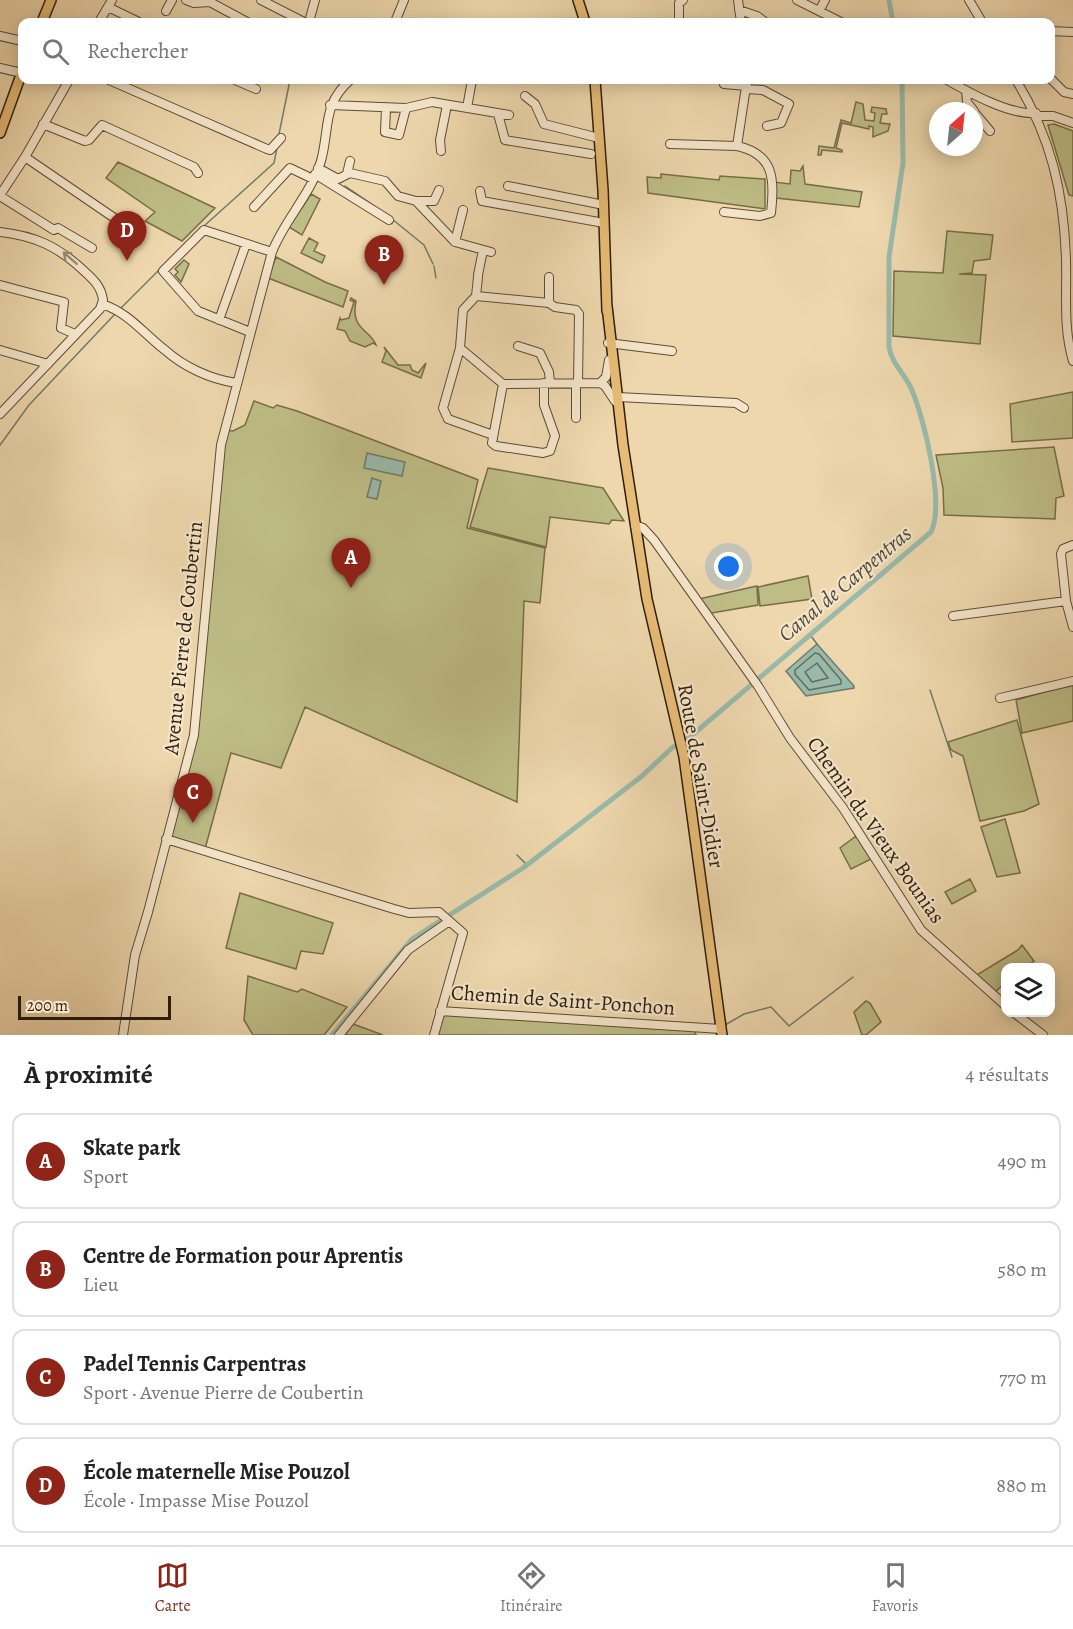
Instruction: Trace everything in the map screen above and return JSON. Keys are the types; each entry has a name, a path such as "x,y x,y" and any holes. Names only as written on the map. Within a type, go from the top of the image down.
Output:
{"main road":[{"path":"44,18 51,0"},
{"path":"578,0 584,18"},
{"path":"1,130 18,83"},
{"path":"595,84 604,205 607,306 610,343 616,370 610,389"},
{"path":"610,343 610,389"},
{"name":"Route de Saint-Didier","path":"610,389 620,417 651,621 681,742 722,1032"}],"street":[{"path":"166,11 172,0"},
{"path":"186,0 194,3 210,2 240,18"},
{"path":"261,0 296,18"},
{"path":"310,18 315,0"},
{"path":"397,18 404,0"},
{"path":"679,18 679,3 683,0"},
{"path":"738,0 740,18"},
{"path":"797,0 833,18"},
{"path":"819,11 825,0"},
{"path":"969,0 980,18"},
{"path":"101,18 110,3 133,18"},
{"path":"739,10 760,18"},
{"path":"1055,32 1073,32"},
{"path":"0,36 18,40"},
{"path":"0,68 18,71"},
{"path":"67,84 25,157 0,195 54,230 58,228 92,248"},
{"path":"118,84 270,150 281,138"},
{"path":"244,84 256,89"},
{"path":"315,174 330,105 337,92 346,84"},
{"path":"467,108 471,84"},
{"path":"724,84 747,84 789,104 781,123 767,126"},
{"path":"737,146 747,84"},
{"path":"954,84 966,91 1023,112 1053,116 1073,123"},
{"path":"1018,84 1037,114 1062,207 1073,361"},
{"path":"1054,84 1073,94"},
{"path":"966,91 967,102"},
{"path":"525,96 535,104 544,124 599,138"},
{"path":"330,105 406,108 425,103 509,115"},
{"path":"441,151 440,140 447,105"},
{"path":"386,108 383,127 385,132 399,135 402,133 406,108"},
{"path":"498,114 505,140 591,154"},
{"path":"983,122 990,131"},
{"path":"43,124 85,141 102,125 194,166 198,173"},
{"path":"670,144 737,146 756,151 766,160 771,180 771,213 760,216 724,212"},
{"path":"25,157 129,228"},
{"path":"347,174 350,161"},
{"path":"254,207 290,168 338,179 347,174 385,181 398,196 416,201 434,201 439,190"},
{"path":"315,174 388,220"},
{"name":"Avenue Pierre de Coubertin","path":"123,1035 137,944 194,735 221,445 272,252 282,228 315,174"},
{"path":"508,186 604,205"},
{"path":"480,191 482,201 604,223"},
{"path":"416,201 454,242 487,251 478,276 476,296 463,310 460,348 442,408 448,419 493,435"},
{"path":"454,242 463,210"},
{"path":"250,332 198,311 163,272 204,230 272,252"},
{"path":"0,232 33,238 62,251 97,284 102,296 102,304 1,413"},
{"path":"219,320 246,243"},
{"path":"549,277 549,303"},
{"path":"0,285 64,302 61,328 75,334"},
{"path":"476,296 549,303 555,307 573,309 579,315 576,418"},
{"path":"102,304 127,315 179,361 217,379 236,383"},
{"path":"610,343 672,351"},
{"path":"503,384 492,443 496,446 543,453 550,451 555,436 544,405 549,372 540,353 518,346"},
{"path":"460,348 503,384 577,383 610,389 736,403 744,408"},
{"path":"0,350 48,364"},
{"name":"Chemin du Vieux Bounias","path":"635,525 643,528 654,540 755,683 790,738 843,808 921,930 1001,1002"},
{"path":"1073,545 1063,549 1061,554 1066,601 1073,627"},
{"path":"953,616 1066,601"},
{"path":"1000,698 1073,681"},
{"path":"166,839 393,909 445,919"},
{"path":"339,1035 408,950 445,919"},
{"name":"Chemin de Saint-Ponchon","path":"445,919 457,926 463,933 440,1011 722,1032"},
{"path":"435,1035 440,1011"},
{"path":"1020,1017 1043,1035"}],"shaded area":[{"path":"856,102 863,104 865,120 874,121 875,113 871,112 872,107 886,109 887,114 882,114 880,123 890,124 888,131 873,137 873,127 869,126 869,129 842,123 836,148 842,152 822,150 821,155 818,155 819,146 834,148 841,120 851,123"},
{"path":"1054,124 1073,131 1073,196 1069,195 1048,125"},
{"path":"118,162 215,208 182,241 145,221 155,212 106,178"},
{"path":"803,166 805,184 862,192 859,207 776,198 774,182 790,184 791,170 800,171"},
{"path":"661,174 719,180 720,176 765,179 765,209 648,193 647,177 661,178"},
{"path":"311,194 320,199 302,235 289,227"},
{"path":"947,231 993,235 990,259 974,261 972,273 959,274 986,275 980,344 893,336 894,271 943,273"},
{"path":"309,238 318,243 314,251 325,256 322,263 301,253"},
{"path":"276,257 348,291 343,307 268,278"},
{"path":"184,260 189,264 181,282 175,275 178,272 175,269"},
{"path":"351,298 356,301 355,311 358,323 376,345 373,343 365,347 350,341 345,331 337,329 340,318 341,320 349,318 354,302 350,300"},
{"path":"384,347 398,365 410,365 412,370 418,373 426,363 421,378 382,362 386,351"},
{"path":"1073,392 1073,438 1012,442 1010,404"},
{"path":"254,401 273,408 277,405 297,411 478,480 467,528 545,548 540,603 524,601 517,802 305,707 281,768 231,753 205,849 170,838 188,771 225,430 233,431 245,425"},
{"path":"1054,447 1064,496 1056,498 1055,519 944,515 943,488 936,455"},
{"path":"488,468 603,488 624,521 612,520 609,524 550,517 546,547 470,527"},
{"path":"808,576 812,599 760,606 758,587"},
{"path":"757,586 758,605 706,614 699,599"},
{"path":"1073,684 1073,721 1022,733 1016,700"},
{"path":"1017,720 1039,804 1024,811 980,821 963,756 951,750 948,742"},
{"path":"1005,819 1020,873 997,877 981,827"},
{"path":"856,836 871,859 851,869 840,848"},
{"path":"970,879 976,891 952,904 945,892"},
{"path":"240,893 333,923 323,954 301,951 296,969 226,948"},
{"path":"1022,945 1034,961 1031,963 1001,963 1001,987 994,993 975,976 1018,950"},
{"path":"248,976 297,992 302,989 347,1007 324,1035 253,1035 244,1020"},
{"path":"866,1001 870,1003 881,1022 866,1035 862,1035 854,1012"},
{"path":"444,1015 693,1027 696,1035 437,1035"},
{"path":"353,1024 383,1035 345,1035"}],"water":[{"path":"367,453 405,462 402,476 364,468"},
{"path":"372,478 381,481 377,499 367,497"},
{"path":"817,644 854,688 806,696 786,671"}],"waterway":[{"name":"Canal de Carpentras","path":"889,0 892,18"},
{"path":"279,134 289,84"},
{"name":"Canal de Carpentras","path":"332,1035 412,939 523,868 642,776 673,747 684,742 931,532 935,519 936,502 927,439 911,388 889,347 889,257 903,163 902,84"},
{"path":"204,226 274,163 277,148"},
{"path":"345,186 376,207"},
{"path":"392,219 424,245 433,264"},
{"path":"434,266 436,278"},
{"path":"121,308 160,269"},
{"path":"0,445 29,405 115,314"},
{"path":"811,636 817,644"},
{"path":"930,690 952,757"},
{"path":"517,855 526,864"},
{"path":"725,1025 744,1014 771,1007 789,1026 853,977"}],"place":[{"name":"École maternelle Mise Pouzol","path":"127,261"},
{"name":"Centre de Formation pour Aprentis","path":"384,285"},
{"name":"Skate park","path":"351,588"},
{"name":"Padel Tennis Carpentras","path":"193,823"}]}
